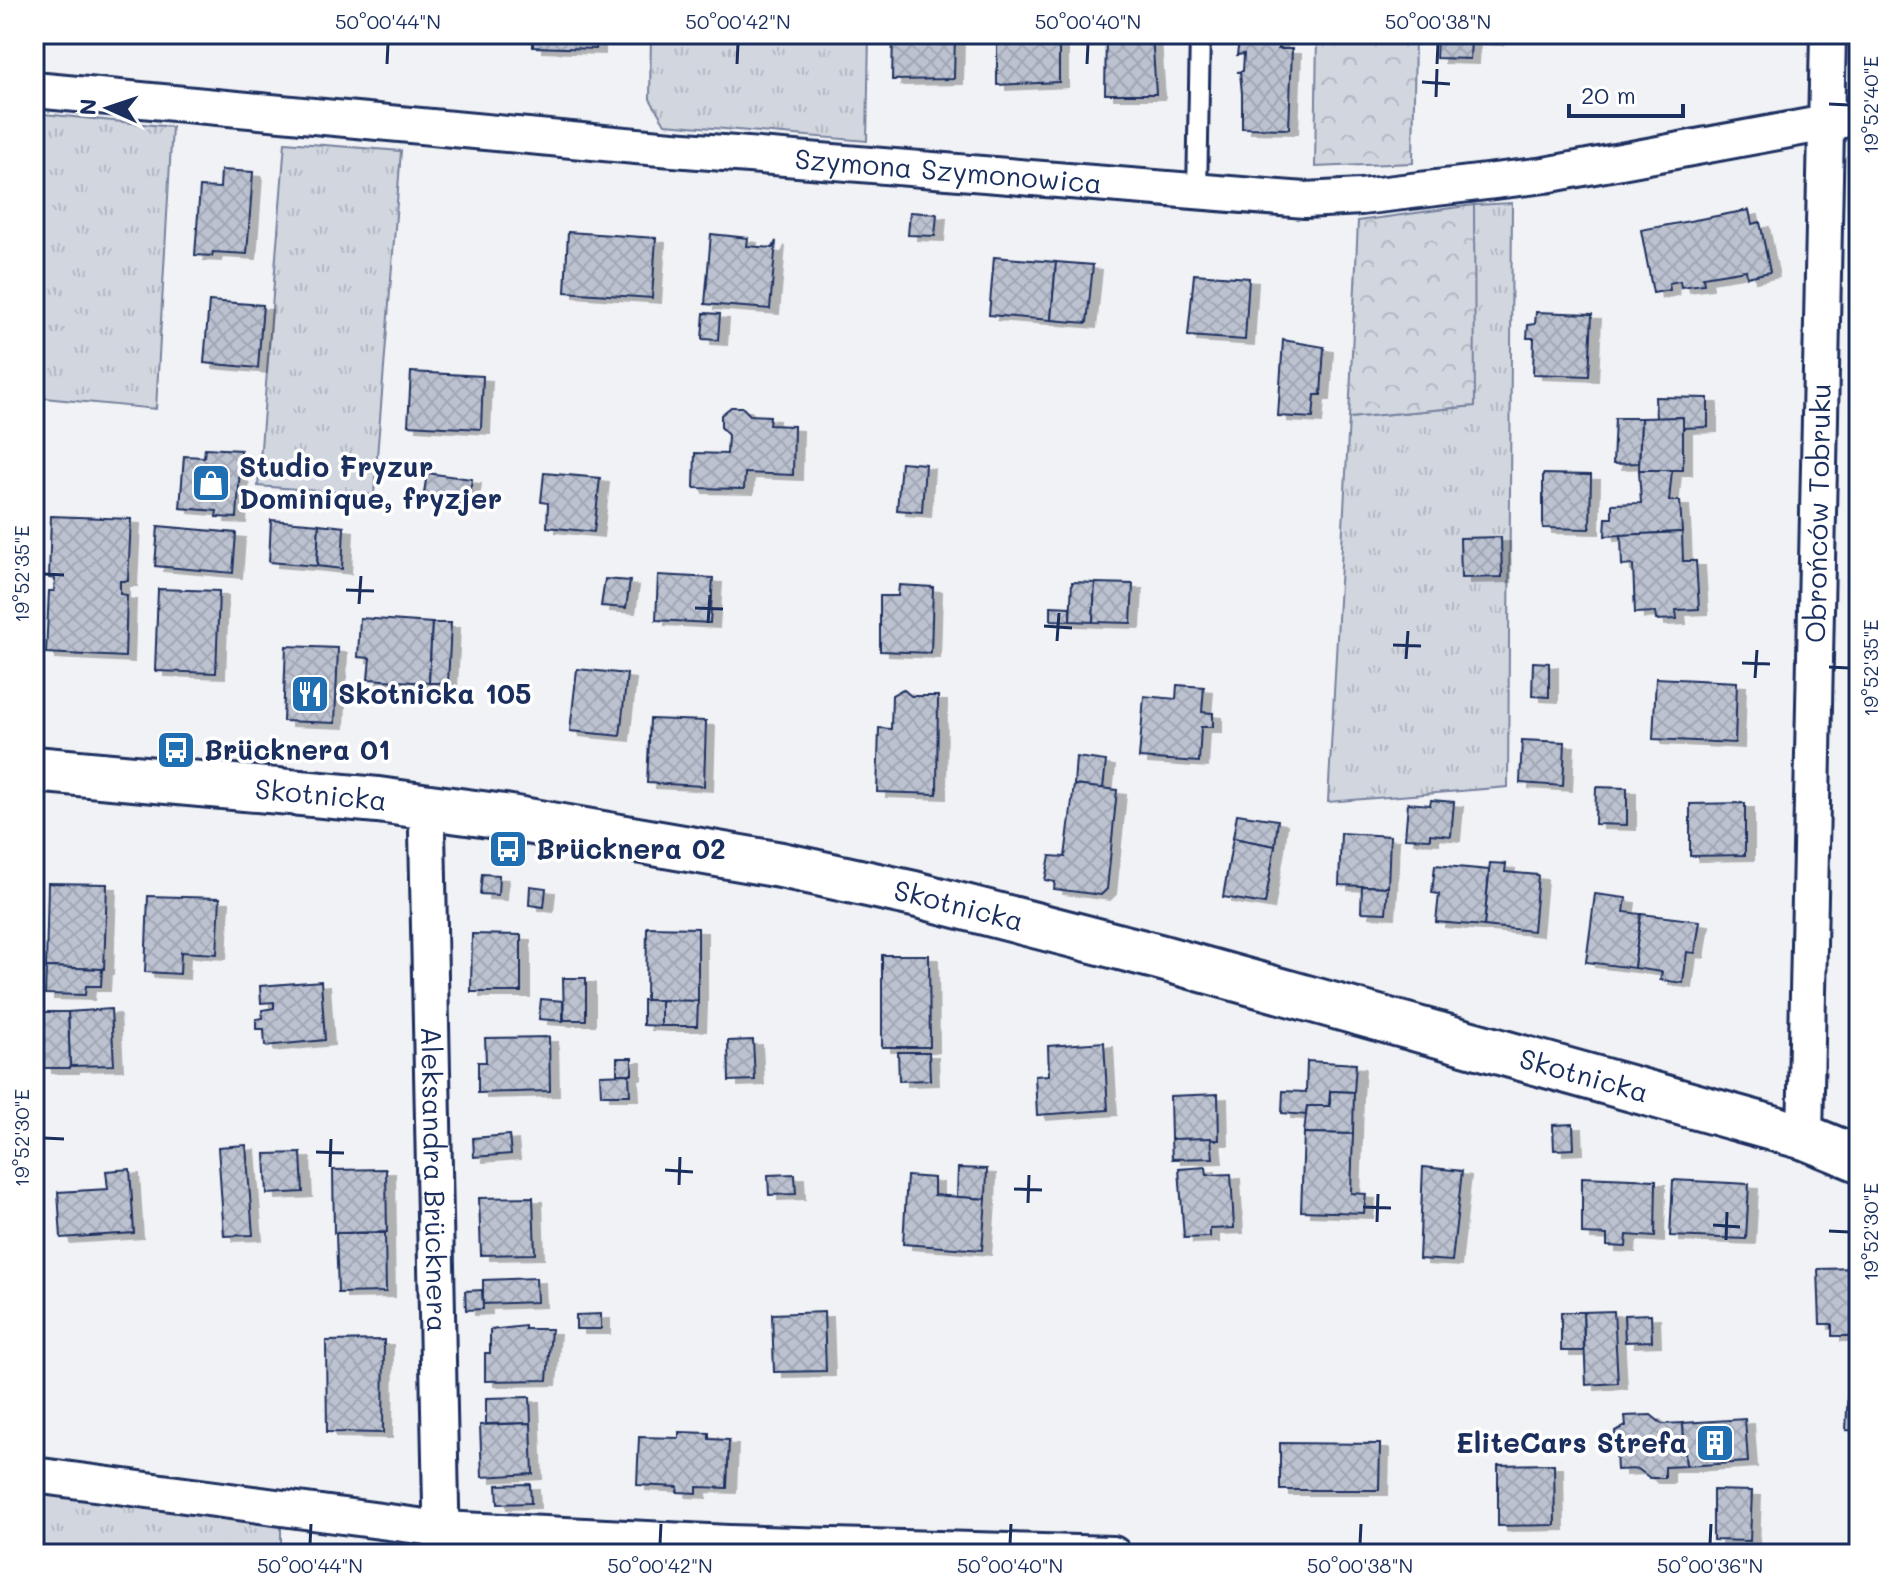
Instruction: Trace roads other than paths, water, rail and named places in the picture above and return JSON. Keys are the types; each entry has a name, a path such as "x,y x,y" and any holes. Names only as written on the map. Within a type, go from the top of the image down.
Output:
{"street":[{"name":"Obrońców Tobruku","path":"1805,1137 1828,34"},
{"name":"Szymona Szymonowica","path":"34,90 651,148 1305,200 1361,197 1545,175 1859,117"},
{"name":"Skotnicka","path":"34,769 431,806 765,863 914,894 1159,957 1805,1137 1859,1159"},
{"name":"Aleksandra Brücknera","path":"431,806 428,847 441,1541"},
{"path":"34,1475 441,1541 729,1543 1113,1554"}],"lane":[{"path":"1197,193 1200,34"}],"place":[{"name":"Studio Fryzur Dominique, fryzjer","path":"211,483"},
{"name":"Skotnicka 105","path":"310,694"},
{"name":"Brücknera 01","path":"176,750"},
{"name":"Brücknera 02","path":"508,849"},
{"name":"EliteCars Strefa","path":"1715,1443"}]}
